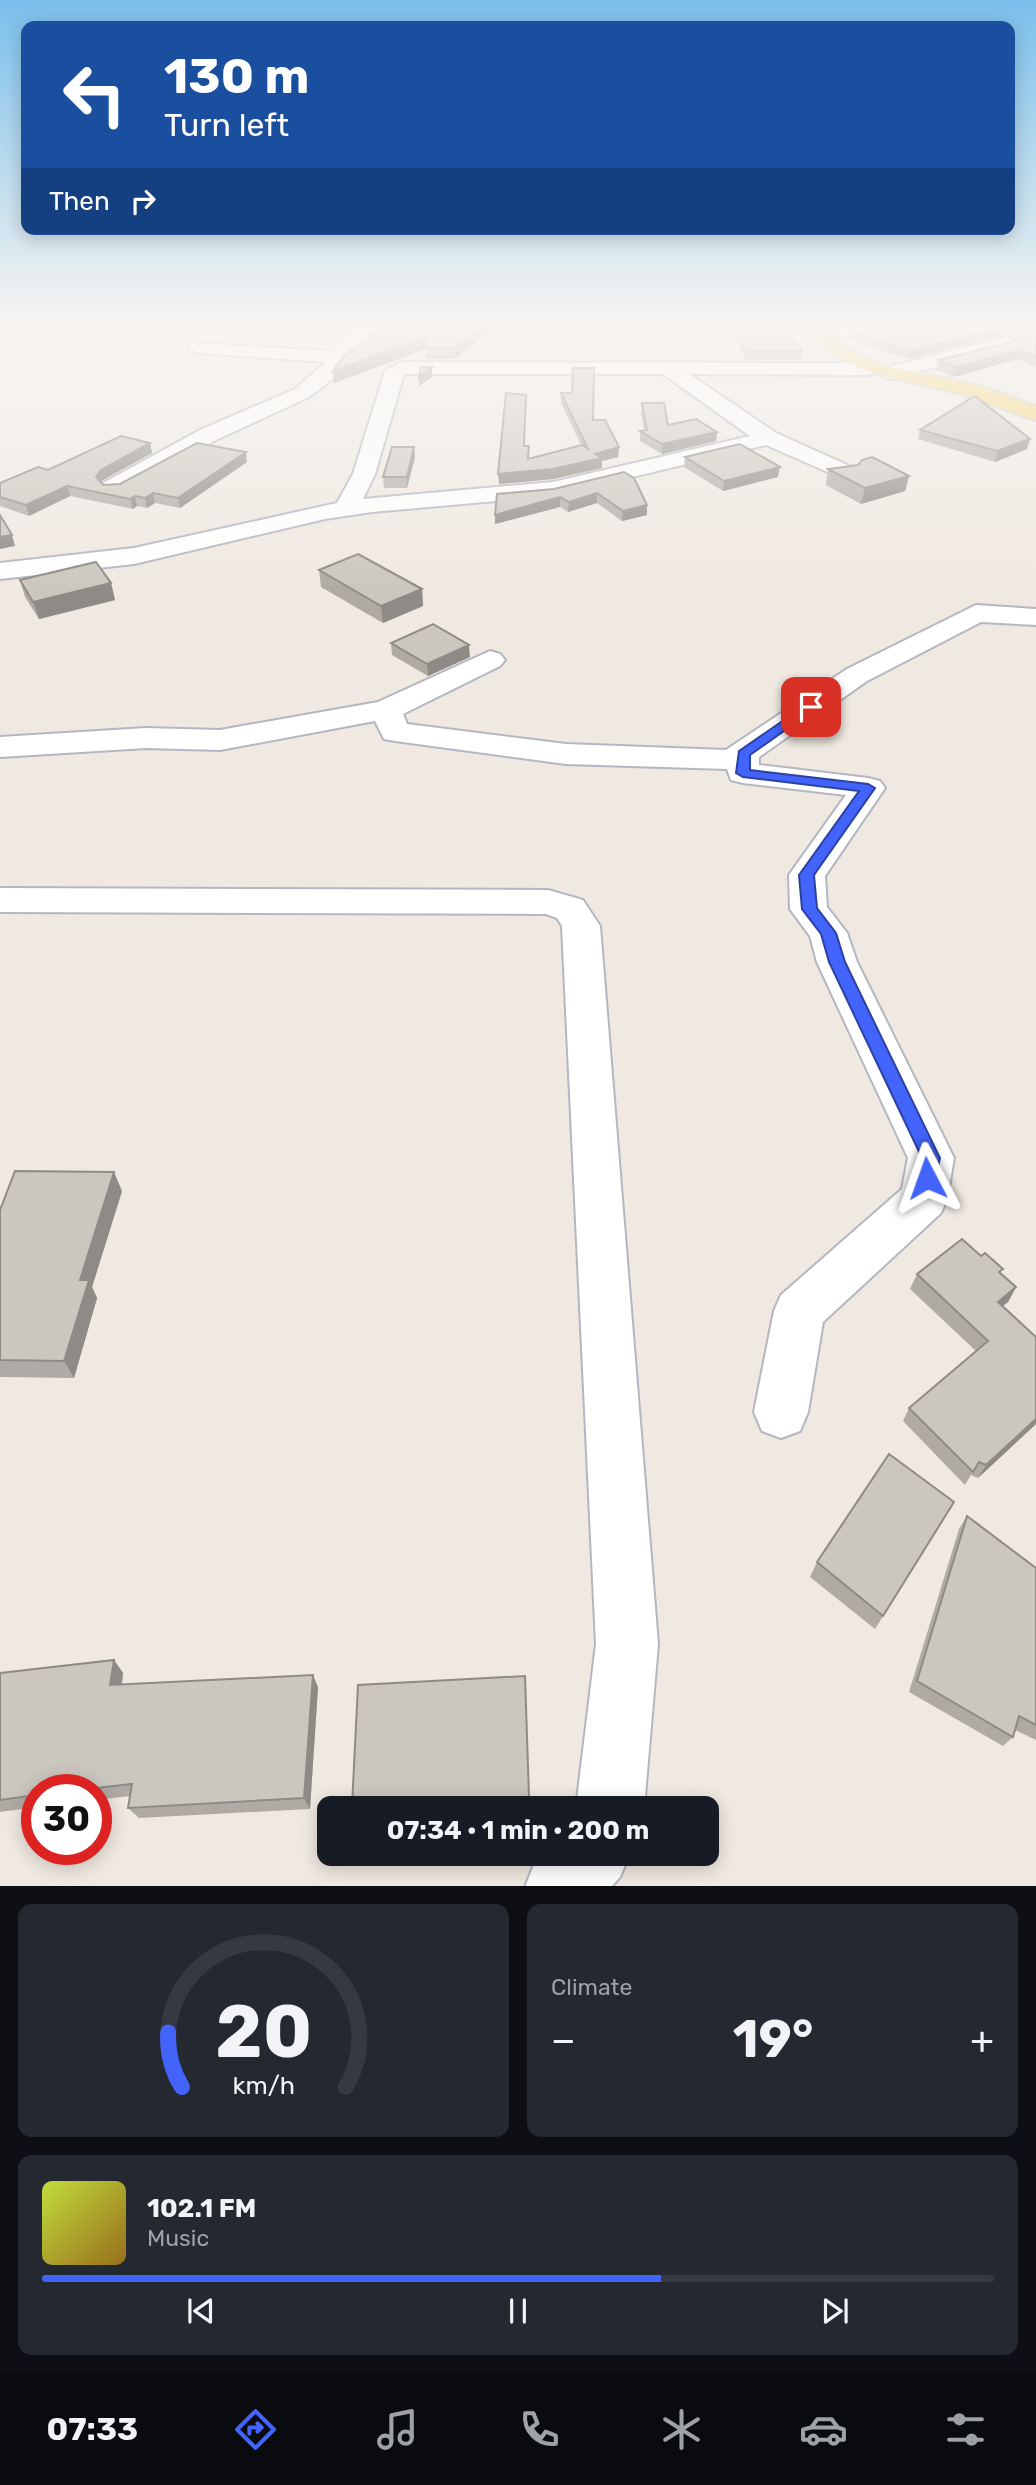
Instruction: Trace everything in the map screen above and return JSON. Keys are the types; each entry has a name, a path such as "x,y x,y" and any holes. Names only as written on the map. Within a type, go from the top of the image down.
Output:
{"street":[{"path":"113,487 208,435 259,412"},
{"path":"346,509 364,474 382,412"},
{"path":"731,412 768,438 846,473"},
{"path":"0,571 134,556 346,509 553,489 768,438"},
{"path":"386,710 395,732 553,752 733,760 857,675 976,613 1033,620"},
{"path":"0,747 146,738 220,740 386,710 490,660"},
{"path":"743,753 743,773 868,788 807,875 809,909 828,933 837,962 931,1158 924,1199 799,1311 781,1412"},
{"path":"0,900 548,902 570,909 582,926 627,1644 611,1796"},
{"path":"560,1886 582,1866"}],"building":[{"path":"504,412 525,412 524,446 529,446 528,459 582,445 588,449 570,412 593,412 593,420 605,420 619,447 595,454 602,458 553,469 498,474"},
{"path":"644,412 666,412 668,425 696,419 717,432 662,444 640,431 647,430"},
{"path":"949,412 995,412 1030,439 997,451 920,430"},
{"path":"121,436 150,443 101,470 96,477 103,485 120,484 197,443 246,452 178,498 153,493 145,498 135,496 130,499 67,486 26,505 0,497 0,483 38,467 48,470"},
{"path":"740,444 780,467 724,481 685,457"},
{"path":"392,447 414,447 407,477 383,477"},
{"path":"872,457 909,476 865,488 828,469 858,465 862,460"},
{"path":"624,472 634,478 647,505 623,511 597,493 569,502 560,497 495,515 497,494 554,489"},
{"path":"0,515 12,535 0,537"},
{"path":"358,554 422,589 381,606 319,570"},
{"path":"96,562 111,583 33,602 20,580"},
{"path":"433,624 469,645 427,664 391,643"},
{"path":"15,1171 114,1172 80,1280 89,1280 64,1361 0,1360 0,1210"},
{"path":"962,1239 981,1256 985,1253 1003,1269 999,1272 1016,1287 998,1302 1036,1337 1036,1419 986,1465 979,1462 973,1472 909,1408 988,1341 917,1274"},
{"path":"889,1454 954,1502 883,1616 817,1562"},
{"path":"967,1516 1036,1568 1036,1725 1019,1716 1013,1737 917,1681"},
{"path":"114,1660 110,1685 313,1675 304,1798 128,1808 132,1784 112,1786 112,1774 21,1774 21,1797 0,1800 0,1673"},
{"path":"525,1676 529,1796 352,1796 358,1685"}],"route":[{"path":"811,707 743,753 743,773 868,788 807,875 809,909 828,933 837,962 931,1158 927,1178"}]}
